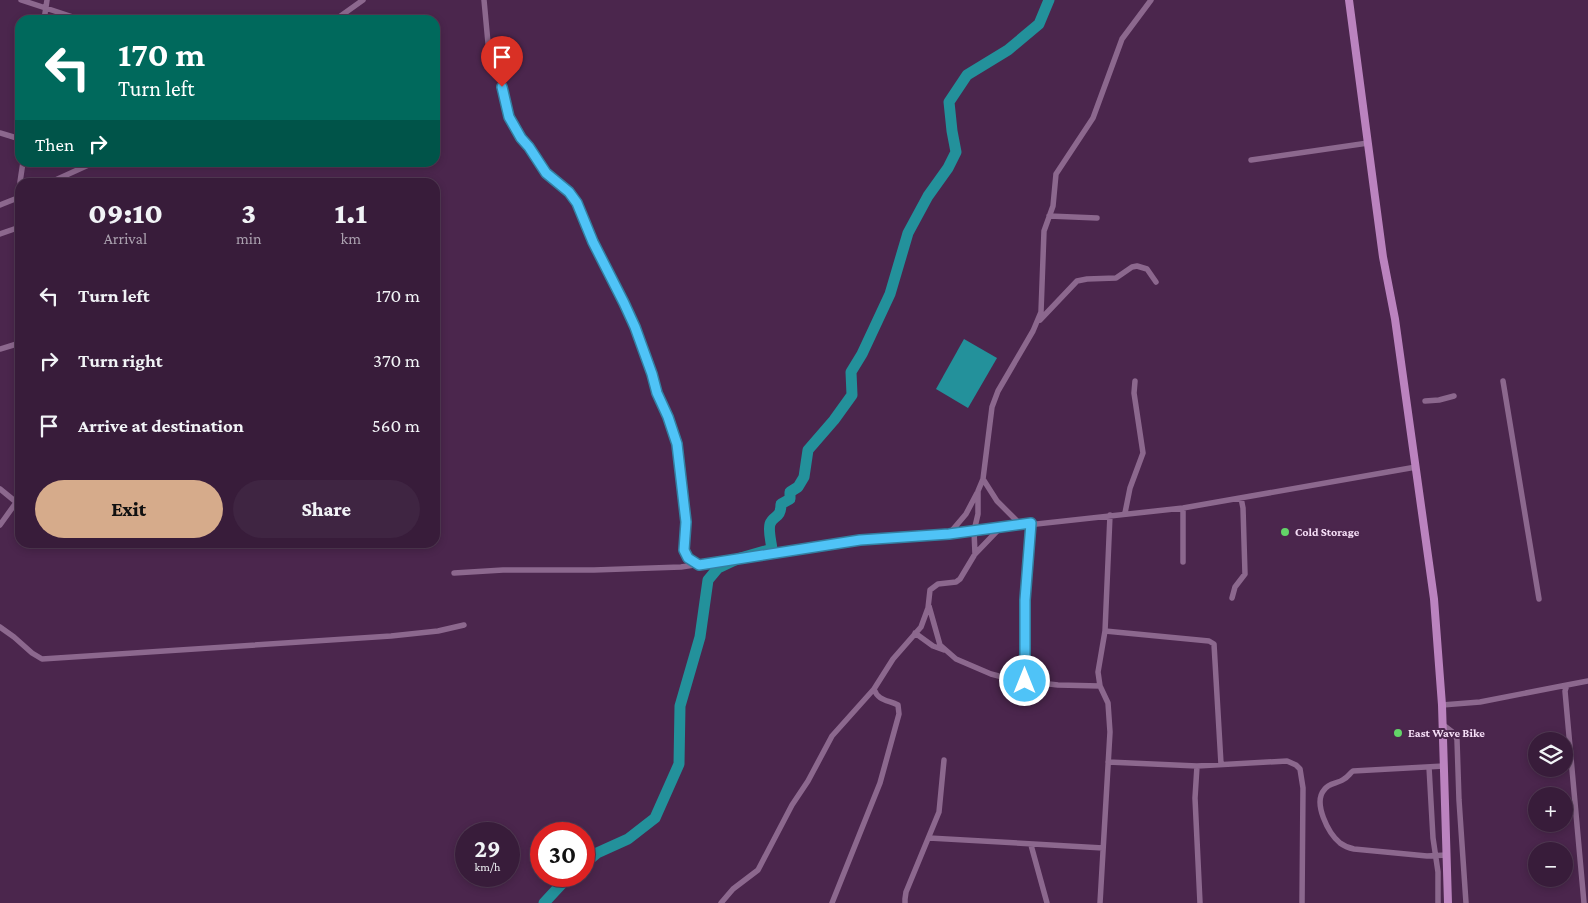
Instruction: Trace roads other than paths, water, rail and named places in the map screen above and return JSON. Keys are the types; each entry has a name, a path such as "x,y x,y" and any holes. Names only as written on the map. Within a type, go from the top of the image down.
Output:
{"main road":[{"path":"1349,0 1383,257 1395,319 1434,599 1442,705 1448,903"}],"street":[{"path":"20,0 67,15"},
{"path":"44,15 47,0"},
{"path":"342,15 363,0"},
{"path":"484,0 488,43 499,72 509,117 542,168 569,192 577,203 588,231 635,327 657,393 677,444 686,522 684,550 688,558 699,565"},
{"path":"1038,321 1042,300 1044,230 1053,206 1056,174 1093,118 1122,39 1151,0"},
{"path":"0,134 15,138"},
{"path":"1251,160 1368,143"},
{"path":"60,178 84,167"},
{"path":"0,205 15,200"},
{"path":"1049,216 1097,218"},
{"path":"0,234 15,229"},
{"path":"949,534 966,514 983,480 992,407 998,391 1038,321 1077,281 1116,278 1132,267 1137,266 1147,270 1156,282"},
{"path":"0,349 15,344"},
{"path":"1125,514 1130,488 1143,452 1134,393 1136,381"},
{"path":"1502,381 1539,599"},
{"path":"1425,401 1454,396"},
{"path":"454,573 503,570 594,570 699,565 860,540 949,534 1020,524 1183,508 1416,467"},
{"path":"983,480 996,501 1020,524"},
{"path":"0,489 15,497"},
{"path":"976,554 974,531 978,514 978,491"},
{"path":"1232,598 1235,588 1245,574 1241,498"},
{"path":"0,525 15,503"},
{"path":"1182,562 1183,508"},
{"path":"1100,903 1110,710 1100,686 1098,672 1105,631 1110,515"},
{"path":"1025,681 1025,600 1031,523"},
{"path":"721,903 733,889 758,870 792,805 832,736 874,689 893,659 921,627 925,618 930,590 934,586 960,579 976,554 1000,528"},
{"path":"928,601 940,645 956,659 990,674 1025,681 1058,685 1100,686"},
{"path":"0,627 42,659 391,636 438,631 464,625"},
{"path":"1105,631 1208,641 1214,644 1221,764"},
{"path":"915,633 933,646 946,651"},
{"path":"1442,705 1480,702 1588,681"},
{"path":"1567,685 1565,691 1566,718 1584,903"},
{"path":"832,903 880,783 899,714 898,705 880,699 874,689"},
{"path":"1442,724 1455,734 1458,740 1459,800 1466,903"},
{"path":"904,902 939,812 944,760"},
{"path":"1108,762 1196,766 1287,761 1296,765 1300,769 1303,788 1302,903"},
{"path":"1196,766 1195,798 1200,903"},
{"path":"1429,766 1438,872 1438,903"},
{"path":"1444,766 1353,771 1343,780 1328,785 1322,790 1320,806 1331,833 1345,847 1354,850 1436,856 1447,855"},
{"path":"928,838 1103,848"},
{"path":"1031,845 1047,903"}],"waterway":[{"path":"595,855 628,839 655,818 679,764 680,706 700,637 708,580 718,568 737,559 772,549 769,533 771,521 780,512 781,504 790,499 790,492 798,487 804,477 808,450 834,420 852,395 851,372 862,354 890,294 908,233 928,196 948,168 956,152 949,102 967,75 1008,50 1039,24 1049,0"},
{"path":"544,903 559,887"}],"place":[{"name":"Cold Storage","path":"1285,532"},
{"name":"East Wave Bike","path":"1398,733"}]}
